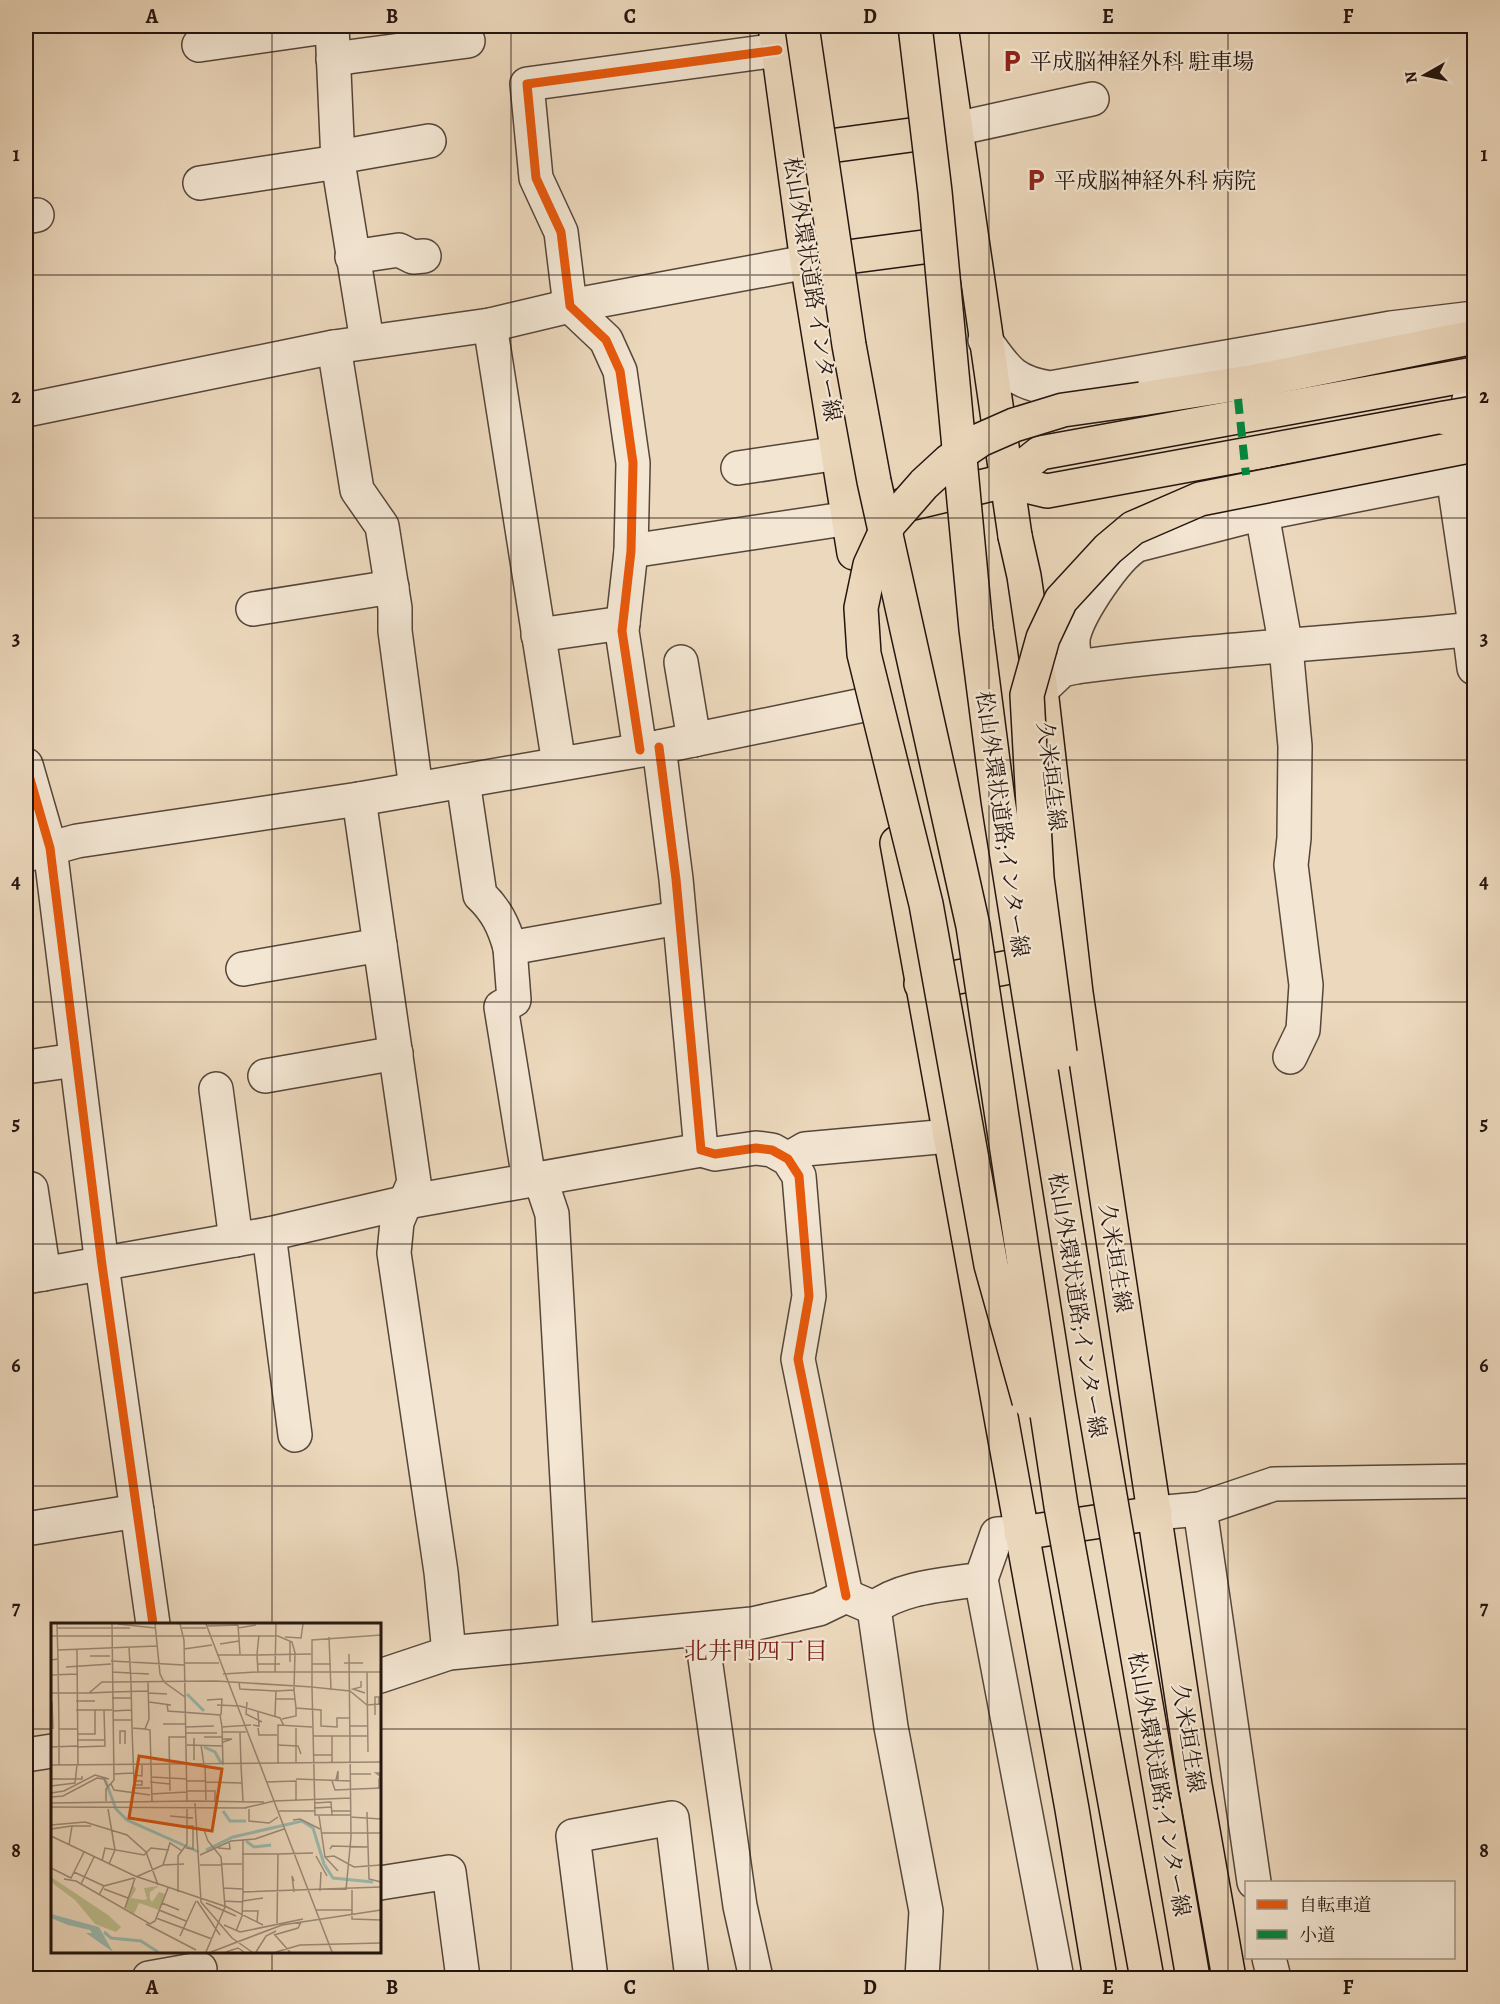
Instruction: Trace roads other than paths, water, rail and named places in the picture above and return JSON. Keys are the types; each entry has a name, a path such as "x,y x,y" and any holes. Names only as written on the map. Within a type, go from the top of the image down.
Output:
{"main road":[{"name":"松山外環状道路;インター線","path":"802,26 849,345 874,481 973,926 1061,1506 1147,1978"},
{"name":"松山外環状道路;インター線","path":"915,26 935,192 976,629 998,800 1093,1397 1193,1978"},
{"path":"941,26 974,240 985,340 1005,481"},
{"name":"松山外環状道路 インター線","path":"776,38 807,262 850,518 873,703"},
{"path":"791,152 956,129"},
{"path":"807,262 974,240"},
{"path":"1061,1506 1012,1346 991,1265 926,904 864,654 861,608 870,565 889,524 924,484 949,461 980,440 1014,425 1063,410 1256,381 1474,337"},
{"path":"850,518 1005,481 1040,453 1469,376"},
{"path":"1005,481 1047,491 1460,415"},
{"path":"1093,1397 1075,1166 1037,878 1030,770 1026,695 1046,630 1061,600 1108,549 1133,528 1200,499 1474,445"},
{"name":"久米垣生線","path":"1005,481 1024,576 1041,690 1073,955 1195,1785 1229,1978"},
{"path":"873,703 921,984 1072,1809 1100,1978"},
{"path":"921,984 1073,955"},
{"path":"1021,1533 1155,1513"}],"street":[{"path":"199,45 332,26 338,160 351,257 367,341"},
{"path":"701,1150 678,918 649,748 623,623 631,551 633,463 620,371 606,340 570,306 561,232 536,178 527,84 776,38"},
{"path":"333,59 468,41"},
{"path":"956,129 1092,99"},
{"path":"200,183 338,160 429,141"},
{"path":"351,257 399,250 413,257 424,256"},
{"path":"26,410 334,346 490,325 570,306 807,262"},
{"path":"985,340 1007,370 1027,384 1050,388 1391,328 1474,318"},
{"path":"490,325 559,764"},
{"path":"334,346 357,490 382,526 392,587 416,789"},
{"path":"1469,376 1464,474 1474,668"},
{"path":"738,468 839,453"},
{"path":"1076,667 1073,646 1078,625 1115,564 1126,552 1137,546 1191,530 1262,514 1464,474"},
{"path":"1262,514 1286,647 1295,746 1294,838 1291,866 1306,985 1302,1030 1290,1057"},
{"path":"631,551 850,518"},
{"path":"253,609 392,587"},
{"path":"538,635 623,623"},
{"path":"1041,690 1062,670 1076,667 1159,656 1286,647 1473,625"},
{"path":"681,662 694,740"},
{"path":"38,852 77,841 359,799 694,740 873,703"},
{"path":"26,765 38,852 76,1060 102,1265 153,1623"},
{"path":"463,781 480,894 492,906 504,929 510,948 514,999 501,1007 535,1179 547,1193 552,1223 576,1640"},
{"path":"359,799 414,1182 397,1222 394,1253 441,1572 449,1653"},
{"path":"510,948 678,918"},
{"path":"243,969 380,945"},
{"path":"265,1076 396,1053"},
{"path":"26,1067 76,1060"},
{"path":"216,1089 236,1240"},
{"path":"788,1159 805,1149 949,1136"},
{"path":"26,1190 31,1190 35,1276 269,1234 407,1202 701,1150 715,1154 756,1148 772,1150 788,1159 799,1176 802,1188 809,1296 798,1359 891,1727 917,1853 926,1911 922,1978"},
{"path":"269,1234 302,1393 295,1435"},
{"path":"1155,1513 1200,1509 1274,1484 1474,1480"},
{"path":"1200,1509 1254,1881"},
{"path":"26,1529 137,1511"},
{"path":"1021,1533 997,1534 981,1579 1057,1978"},
{"path":"381,1676 449,1653 701,1630 791,1616 981,1579"},
{"path":"701,1630 740,1906 756,1978"},
{"path":"26,1755 51,1751"},
{"path":"591,1978 573,1836 672,1818 692,1978"},
{"path":"381,1883 449,1872 462,1978"},
{"path":"1269,1959 1274,1978"},
{"path":"148,1978 200,1966"}],"place":[{"name":"平成脳神経外科 駐車場","path":"1012,61"},
{"name":"平成脳神経外科 病院","path":"1036,180"}],"district":[{"name":"北井門四丁目","path":"756,1651"}]}
